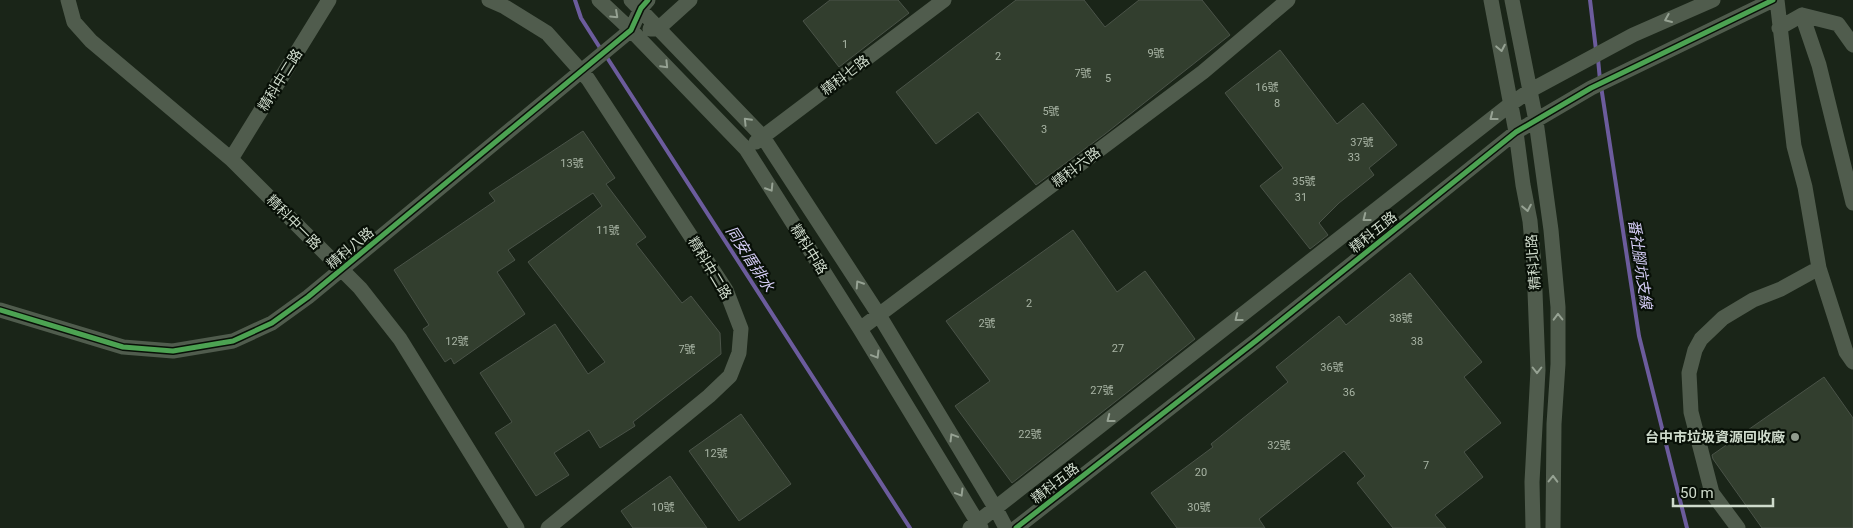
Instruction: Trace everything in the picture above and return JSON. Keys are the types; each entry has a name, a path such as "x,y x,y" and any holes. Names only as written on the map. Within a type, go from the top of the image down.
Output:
{"street":[{"name":"精科中一路","path":"68,0 74,22 91,41 230,160 360,288 400,339 517,528"},
{"name":"精科中二路","path":"230,160 329,0"},
{"name":"精科中二路","path":"488,0 547,33 588,79 726,290 741,329 740,353 730,376 709,396 548,528"},
{"name":"精科中路","path":"599,0 631,30 746,149 860,329 976,526"},
{"path":"631,30 659,28 690,0"},
{"name":"精科七路","path":"746,149 944,0"},
{"name":"精科六路","path":"860,329 1203,72 1288,0"},
{"name":"精科北路","path":"1491,0 1512,103 1530,221 1534,265 1538,370 1532,482 1533,528"},
{"name":"精科北路","path":"1512,0 1536,121 1551,230 1558,307 1553,528"},
{"name":"精科五路","path":"976,526 1530,90 1633,35 1713,0"},
{"path":"1775,0 1794,146 1805,187 1819,268 1846,352 1853,362"},
{"name":"精科五路","path":"1016,528 1257,340 1516,132 1591,88 1775,0"},
{"name":"精科中路","path":"640,3 659,28 763,137 879,315 1006,528"},
{"name":"精科八路","path":"0,310 124,347 173,351 233,341 272,323 308,297 631,30 640,3"},
{"path":"1779,28 1802,15 1838,24 1853,45"},
{"path":"1802,15 1819,65 1853,203"},
{"path":"1738,528 1712,493 1691,412 1688,373 1695,350 1701,339 1723,318 1753,300 1781,289 1819,268"}],"building":[{"path":"830,0 898,0 909,13 839,67 803,21"},
{"path":"1016,0 1084,0 1105,27 1139,0 1202,0 1230,35 1105,134 1036,185 978,112 936,144 896,92"},
{"path":"1280,50 1337,124 1363,103 1397,145 1369,168 1374,175 1339,203 1319,223 1328,235 1310,249 1260,186 1283,168 1225,93"},
{"path":"583,131 615,178 606,184 646,237 636,244 682,303 691,296 720,333 721,354 633,422 635,426 600,448 589,430 554,453 569,475 536,496 495,433 512,422 480,373 555,324 588,374 605,362 528,262 602,206 593,193 508,250 515,260 497,272 525,314 454,364 451,358 445,362 423,329 429,325 394,270 495,201 489,193"},
{"path":"1073,230 1117,292 1145,271 1195,339 1012,483 955,406 990,381 946,321"},
{"path":"1410,273 1482,362 1464,377 1501,423 1464,452 1483,477 1435,515 1446,528 1393,528 1357,483 1365,476 1344,451 1259,519 1265,528 1177,528 1151,493 1213,447 1211,444 1288,382 1276,367 1339,316 1346,325"},
{"name":"台中市垃圾資源回收廠","path":"1824,377 1853,418 1853,528 1762,528 1712,455"},
{"path":"741,414 791,484 739,521 689,451"},
{"path":"670,476 707,528 633,528 621,511"}],"waterway":[{"name":"同安厝排水","path":"575,0 581,18 602,51"},
{"name":"番社腳坑支線","path":"1590,0 1596,50"},
{"name":"同安厝排水","path":"606,56 910,528"},
{"name":"番社腳坑支線","path":"1598,59 1600,80"},
{"name":"番社腳坑支線","path":"1601,86 1639,336 1687,528"}],"cycle path":[{"path":"0,310 123,347 173,351 233,341 272,323 308,297 631,30 641,8 648,0"},
{"path":"1016,528 1257,340 1516,132 1591,88 1773,0"}],"place":[{"name":"台中市垃圾資源回收廠","path":"1795,437"}]}
